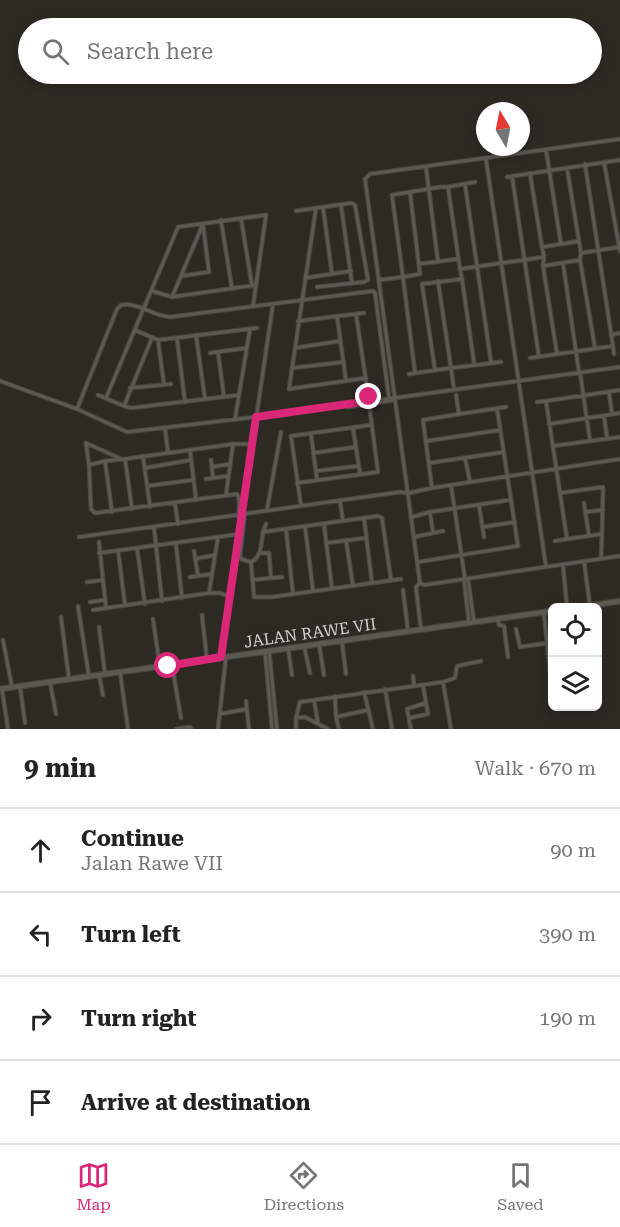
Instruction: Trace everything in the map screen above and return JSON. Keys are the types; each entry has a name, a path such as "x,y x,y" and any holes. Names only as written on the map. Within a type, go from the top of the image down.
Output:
{"main road":[{"path":"602,604 620,601"},
{"name":"JALAN RAWE VII","path":"1,689 548,612"}],"street":[{"path":"421,630 416,587 420,583 418,562 365,177 370,174 620,139"},
{"path":"546,150 561,244"},
{"path":"486,159 546,567"},
{"path":"539,357 525,259 509,177 620,160"},
{"path":"604,162 620,251"},
{"path":"585,164 614,354"},
{"path":"426,167 438,261"},
{"path":"567,168 595,348"},
{"path":"530,174 557,354"},
{"path":"415,373 392,196 475,182"},
{"path":"465,184 491,362"},
{"path":"447,187 474,364"},
{"path":"410,192 435,370"},
{"path":"341,205 352,284"},
{"path":"296,211 355,205 368,282 317,288"},
{"path":"323,207 332,274"},
{"path":"316,208 289,389 366,378"},
{"path":"106,398 178,227 266,215 254,286 253,306"},
{"path":"241,218 254,286"},
{"path":"221,220 232,289"},
{"path":"172,297 203,223"},
{"path":"181,276 209,272 203,223"},
{"path":"542,247 579,241"},
{"path":"581,253 620,247"},
{"path":"460,269 544,257"},
{"path":"419,264 458,259"},
{"path":"543,266 580,260"},
{"path":"563,263 590,441"},
{"path":"305,278 351,271"},
{"path":"379,280 420,274"},
{"path":"422,284 462,279"},
{"path":"438,281 454,389"},
{"path":"151,290 172,297 254,286"},
{"path":"77,409 117,309 124,304 170,317 374,291 389,398"},
{"path":"218,729 230,597 273,304"},
{"path":"298,321 364,313"},
{"path":"297,483 378,472 356,314"},
{"path":"337,316 346,381"},
{"path":"135,330 158,340 257,328"},
{"path":"235,419 250,329"},
{"path":"611,334 620,333"},
{"path":"196,335 204,399"},
{"path":"124,406 152,338"},
{"path":"177,338 185,402"},
{"path":"158,340 164,385"},
{"path":"295,348 341,341"},
{"path":"530,358 613,346"},
{"path":"210,353 246,348"},
{"path":"218,352 224,397"},
{"path":"292,368 344,362"},
{"path":"409,374 501,362"},
{"path":"0,381 77,409 127,432 369,403 620,367"},
{"path":"130,388 171,384"},
{"path":"537,402 620,390"},
{"path":"609,392 612,414"},
{"path":"98,395 129,409 239,395"},
{"path":"456,395 459,414"},
{"path":"369,403 389,398 395,399"},
{"path":"546,401 567,539"},
{"path":"432,488 424,419 506,407"},
{"path":"418,562 518,546 497,408"},
{"path":"549,424 620,413"},
{"path":"604,416 607,438"},
{"path":"285,437 371,425"},
{"path":"165,428 168,453"},
{"path":"353,428 360,474"},
{"path":"427,441 500,430"},
{"path":"267,511 281,432"},
{"path":"311,434 317,480"},
{"path":"291,436 300,506"},
{"path":"553,446 620,436"},
{"path":"123,459 86,443 91,509 95,513 237,494 242,514 240,556 241,559 251,562 256,560 259,553 266,524"},
{"path":"89,465 233,444 252,444"},
{"path":"226,495 233,444"},
{"path":"313,453 356,447"},
{"path":"190,450 196,500"},
{"path":"429,464 504,452"},
{"path":"143,456 150,507"},
{"path":"465,458 470,482"},
{"path":"123,459 132,509"},
{"path":"79,537 400,492 409,493 620,459"},
{"path":"144,468 191,460"},
{"path":"211,460 213,478"},
{"path":"105,461 112,512"},
{"path":"212,467 230,464"},
{"path":"316,471 358,466"},
{"path":"206,479 228,476"},
{"path":"147,486 194,480"},
{"path":"451,485 472,622"},
{"path":"560,494 603,488 601,558"},
{"path":"412,517 430,512 510,500"},
{"path":"340,501 343,521"},
{"path":"175,503 178,524"},
{"path":"584,503 589,536"},
{"path":"479,505 484,537"},
{"path":"585,512 603,510"},
{"path":"430,512 433,533"},
{"path":"263,532 378,516 382,518 391,580"},
{"path":"364,518 372,583"},
{"path":"482,527 515,522"},
{"path":"324,524 332,589"},
{"path":"305,526 313,591"},
{"path":"154,527 162,602"},
{"path":"286,529 293,594"},
{"path":"414,537 443,531"},
{"path":"99,553 239,534"},
{"path":"555,541 602,534"},
{"path":"209,593 218,537"},
{"path":"326,543 366,538"},
{"path":"346,540 353,586"},
{"path":"99,542 106,608"},
{"path":"176,543 182,598"},
{"path":"137,548 145,604"},
{"path":"118,550 125,606"},
{"path":"194,551 198,576"},
{"path":"259,553 269,553 272,579"},
{"path":"195,559 215,555"},
{"path":"420,583 424,585 620,556"},
{"path":"584,561 590,603"},
{"path":"251,562 254,597 401,579"},
{"path":"562,565 566,603"},
{"path":"190,577 212,574"},
{"path":"252,580 282,577"},
{"path":"87,582 103,580"},
{"path":"403,590 408,631"},
{"path":"93,610 162,602 209,593 220,593 230,597"},
{"path":"90,602 105,600"},
{"path":"78,606 89,677"},
{"path":"516,629 520,647 548,643 544,613"},
{"path":"202,615 207,660"},
{"path":"61,616 69,679"},
{"path":"153,619 160,667"},
{"path":"498,619 499,625 504,626 508,657"},
{"path":"99,627 105,675"},
{"path":"3,640 12,687"},
{"path":"342,640 346,674"},
{"path":"319,644 324,675"},
{"path":"304,646 310,673"},
{"path":"288,648 292,675"},
{"path":"267,651 274,729"},
{"path":"296,729 299,703 443,682 455,678 457,666 481,661"},
{"path":"172,665 181,718"},
{"path":"120,672 128,729"},
{"path":"99,675 103,695"},
{"path":"413,676 414,686"},
{"path":"50,682 56,714"},
{"path":"443,682 451,729"},
{"path":"409,718 428,714 423,685"},
{"path":"20,686 25,723"},
{"path":"1,689 8,729"},
{"path":"385,689 392,729"},
{"path":"364,692 371,729"},
{"path":"336,696 336,717 339,729"},
{"path":"314,700 318,723"},
{"path":"246,701 249,729"},
{"path":"411,729 407,707 426,703"},
{"path":"220,714 246,708"},
{"path":"336,717 368,710"},
{"path":"296,718 305,717 328,729"},
{"path":"176,729 190,727 192,729"}],"route":[{"path":"168,666 221,657 256,417 369,401 369,397"}]}
